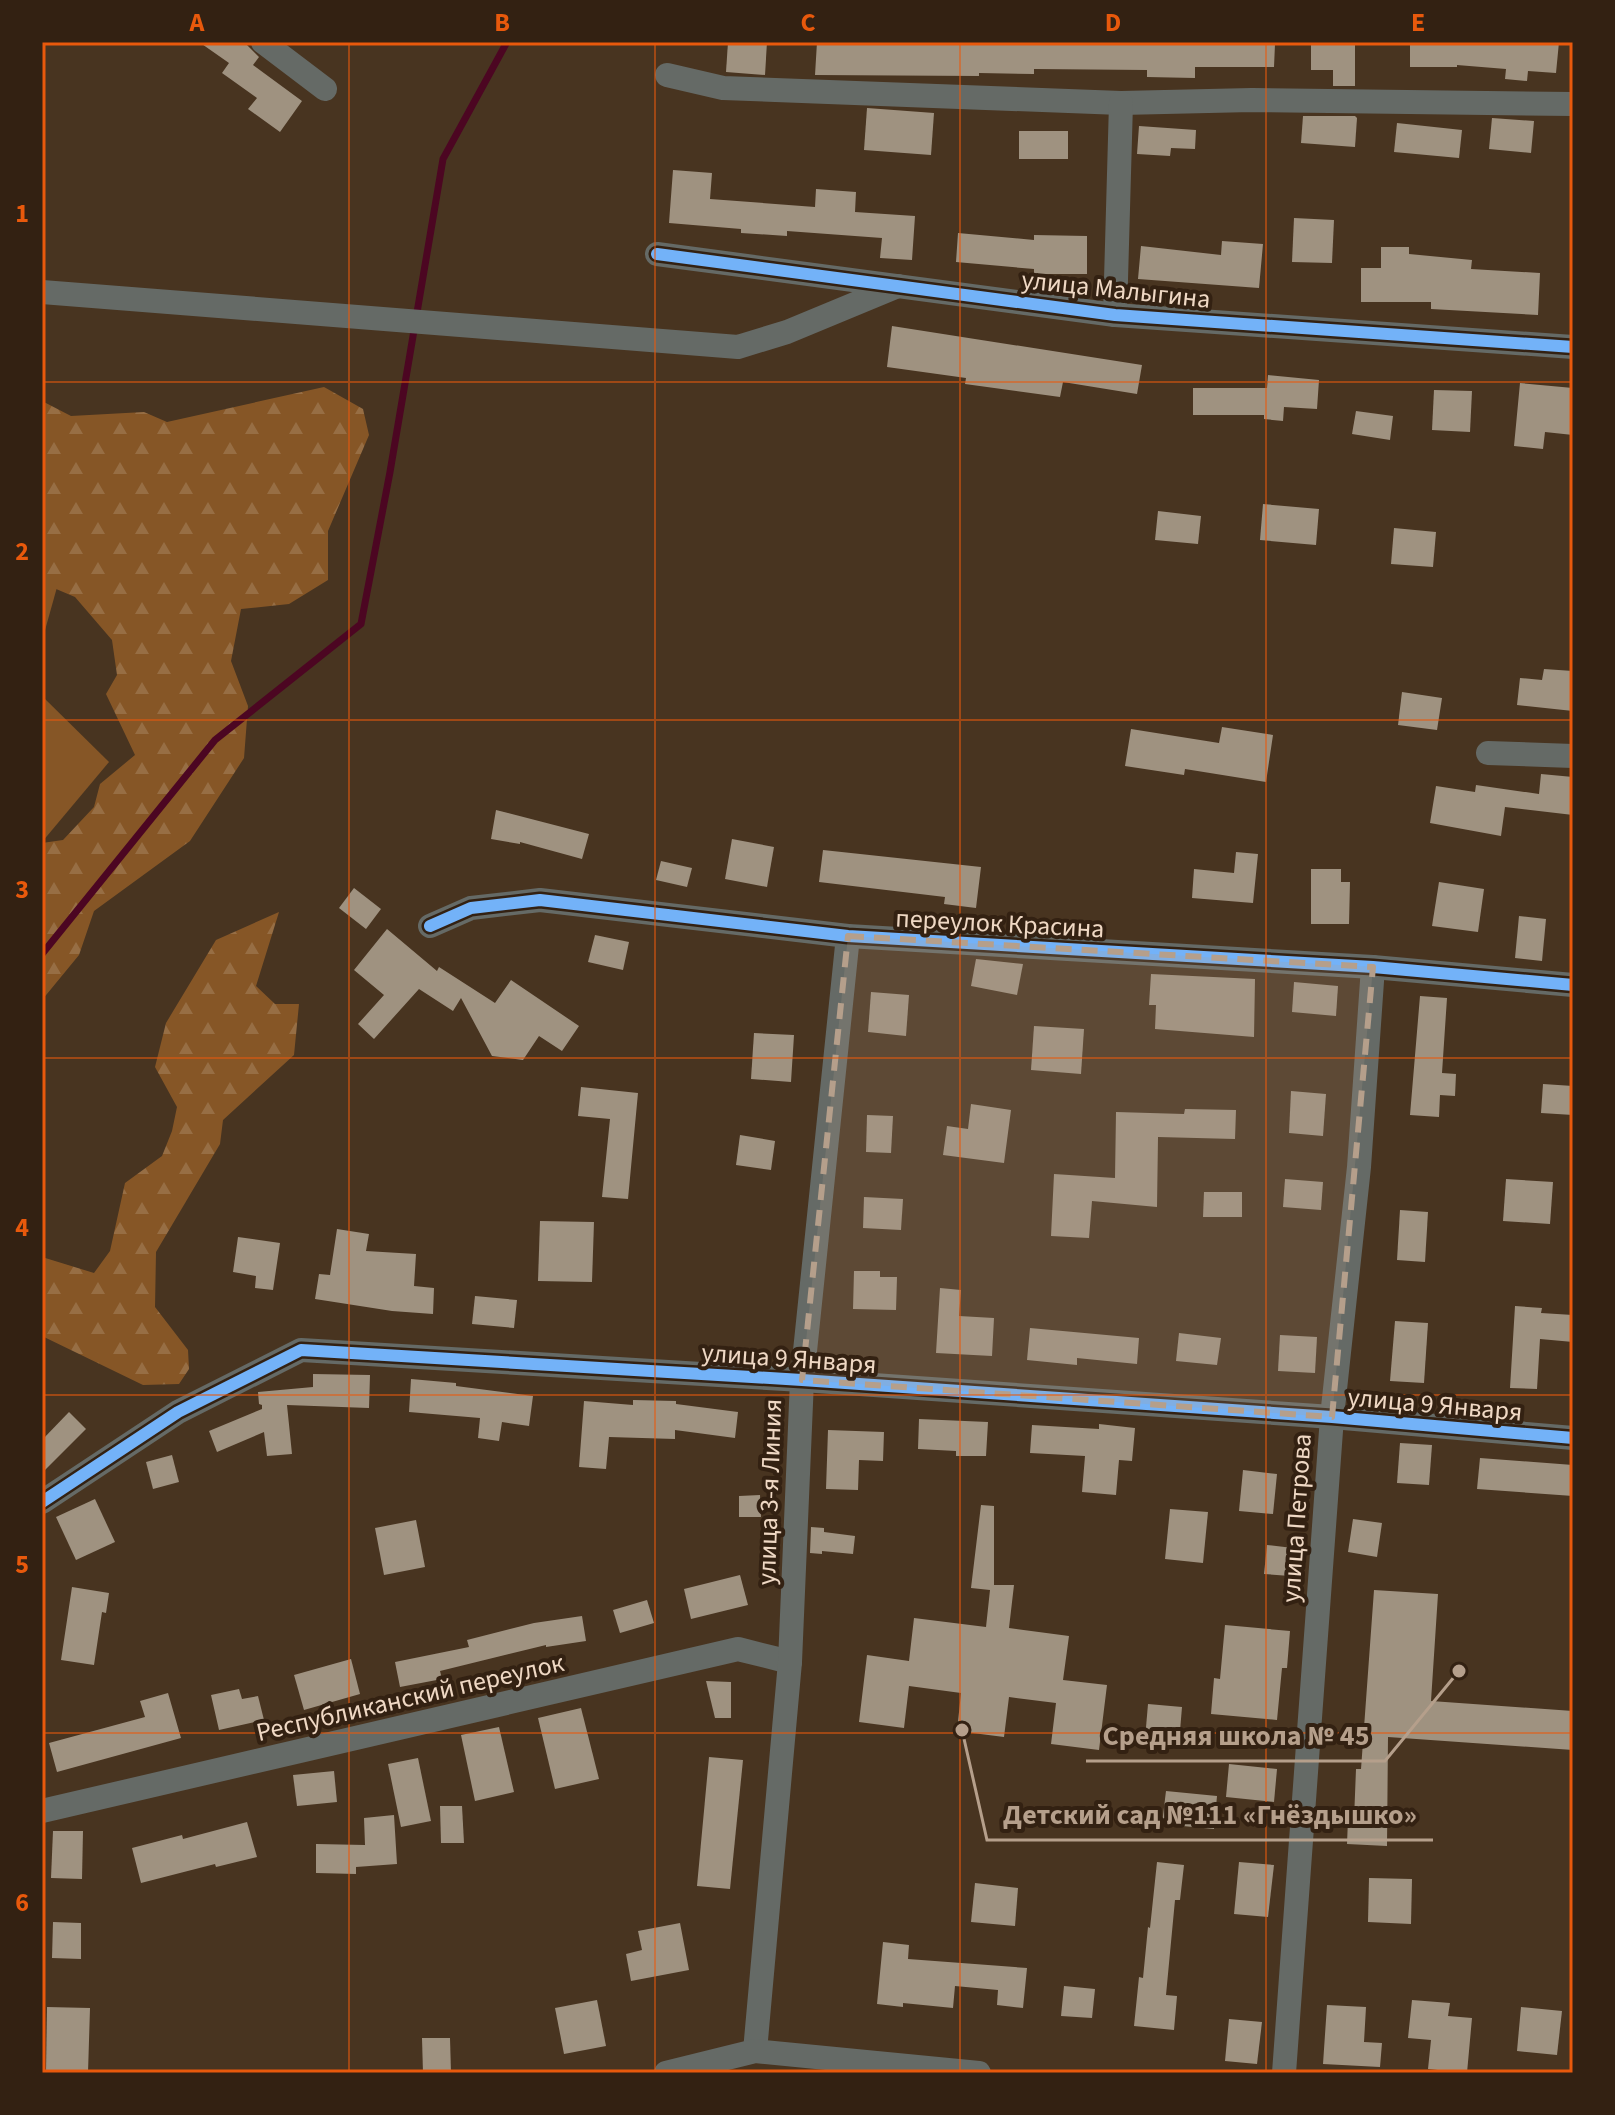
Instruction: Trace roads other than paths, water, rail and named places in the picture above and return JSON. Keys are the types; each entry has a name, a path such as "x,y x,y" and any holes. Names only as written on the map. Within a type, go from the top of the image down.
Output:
{"street":[{"path":"263,42 325,89"},
{"path":"667,75 723,88 1121,103 1252,100 1573,104"},
{"name":"улица Малыгина","path":"1115,315 1121,103"},
{"name":"улица Малыгина","path":"657,254 1115,315 1573,347"},
{"name":"улица Малыгина","path":"42,292 738,347 787,332 899,286"},
{"path":"1488,753 1573,756"},
{"name":"переулок Красина","path":"430,926 471,908 540,900 848,936 1373,967 1573,985"},
{"name":"улица 3-я Линия","path":"755,2051 790,1662 802,1380 848,936"},
{"name":"улица Петрова","path":"1284,2073 1332,1417 1359,1167 1373,967"},
{"name":"улица 9 Января","path":"42,1502 178,1412 301,1350 802,1380 1332,1417 1573,1438"},
{"name":"Республиканский переулок","path":"42,1811 738,1649 790,1662"},
{"path":"666,2073 755,2051 979,2073"}],"waterway":[{"path":"42,954 215,740 361,624 443,159 507,42"}],"place":[{"name":"Средняя школа № 45","path":"1459,1671"},
{"name":"Детский сад №111 «Гнёздышко»","path":"962,1730"}]}
